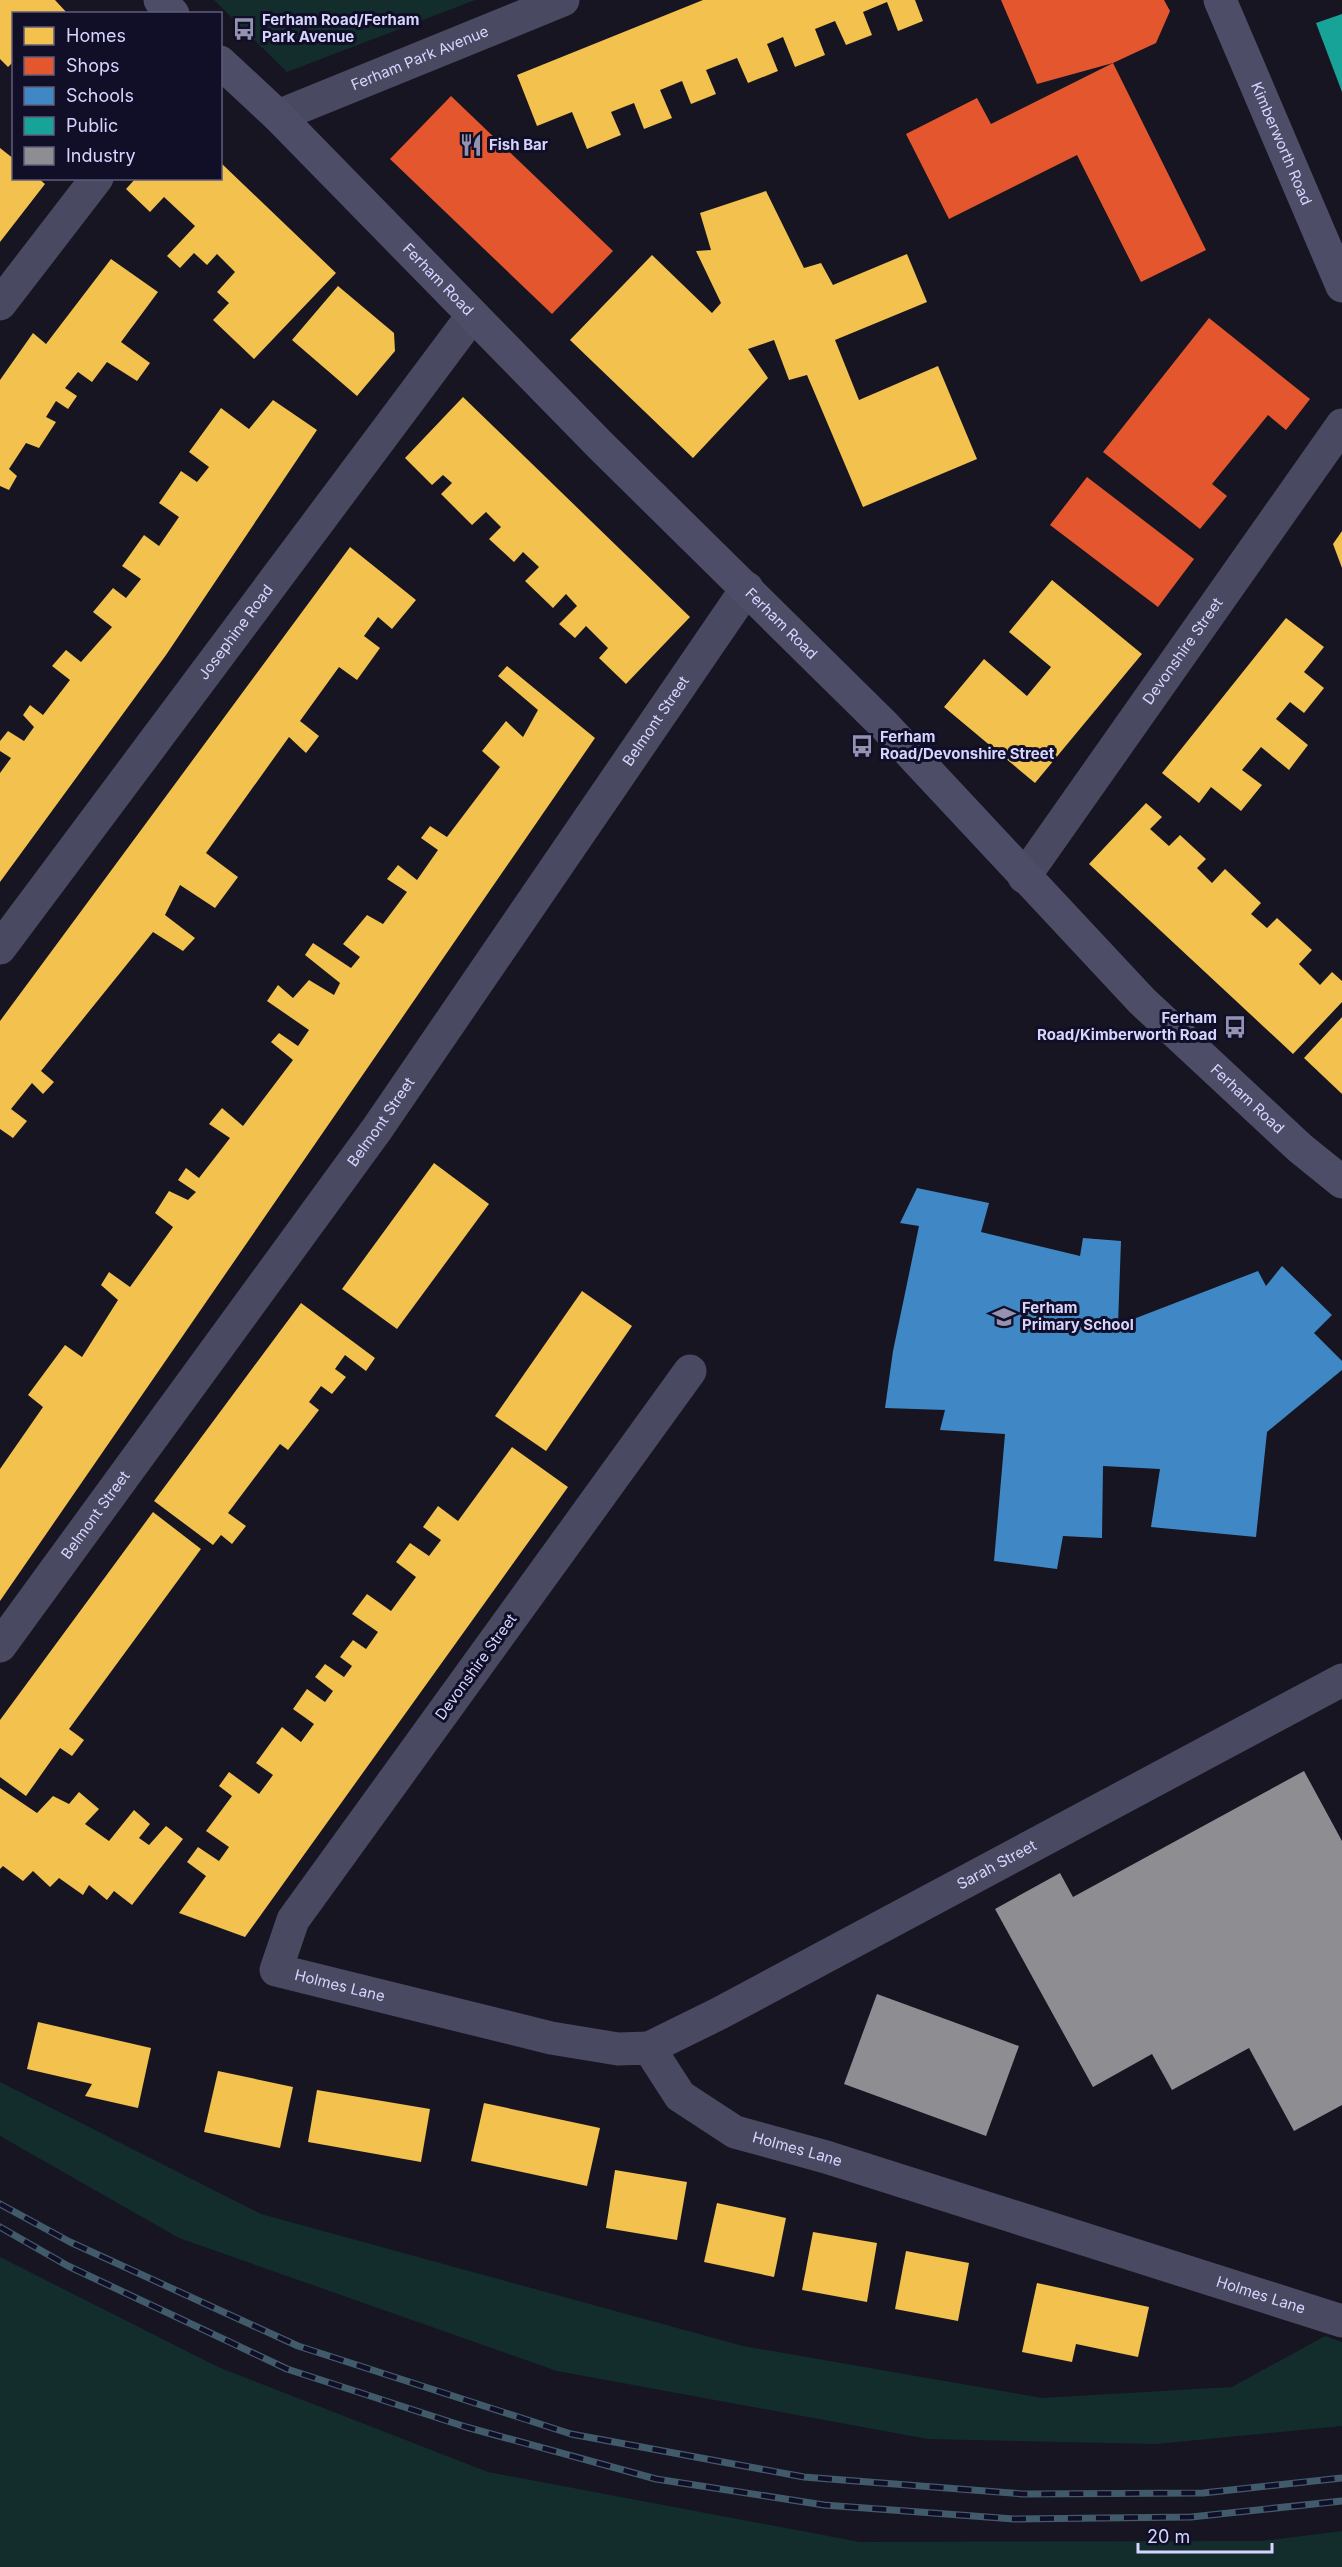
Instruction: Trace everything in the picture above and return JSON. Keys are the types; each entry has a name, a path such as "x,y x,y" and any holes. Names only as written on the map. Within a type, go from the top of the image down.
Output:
{"street":[{"path":"160,0 171,12"},
{"name":"Ferham Park Avenue","path":"278,116 563,0"},
{"name":"Kimberworth Road","path":"1220,0 1342,286"},
{"name":"Ferham Road","path":"222,64 278,116 472,316 885,726 1024,878 1150,1008 1300,1148 1342,1182"},
{"path":"0,304 95,180"},
{"name":"Josephine Road","path":"0,948 472,316"},
{"name":"Devonshire Street","path":"1024,878 1342,425"},
{"name":"Belmont Street","path":"0,1646 377,1129 747,588"},
{"name":"Devonshire Street","path":"276,1970 293,1920 690,1371"},
{"name":"Sarah Street","path":"649,2048 720,2013 1342,1680"},
{"name":"Holmes Lane","path":"276,1970 551,2038 618,2049 649,2048 680,2096 735,2132 837,2161 1342,2321"}],"green space":[{"path":"214,0 475,0 287,72"},
{"path":"0,2082 261,2214 743,2346 1042,2398 1232,2387 1325,2336 1342,2342 1342,2426 1156,2444 928,2439 557,2371 179,2238 0,2136"},
{"path":"0,2257 218,2367 488,2472 860,2542 1261,2541 1342,2531 1342,2567 0,2567"}],"building: Homes":[{"path":"0,0 55,0 66,12 12,12 12,63 8,67 0,59"},
{"path":"703,0 915,0 923,21 898,31 887,2 863,12 872,35 846,45 835,21 815,29 825,55 795,67 783,37 767,44 778,71 748,83 737,58 706,70 716,94 691,104 682,81 660,90 672,118 644,129 634,103 611,112 621,135 587,149 572,112 537,126 517,75"},
{"path":"0,148 12,157 12,180 40,180 45,184 0,242"},
{"path":"222,164 336,273 254,359 213,320 229,303 217,292 235,272 217,254 207,265 194,253 180,268 167,256 195,226 164,197 150,212 126,189 134,180 222,180"},
{"path":"766,191 804,268 821,263 833,285 907,254 927,302 835,340 859,400 938,366 977,459 863,507 807,375 789,380 774,340 748,349 768,378 693,458 570,340 652,255 712,313 721,303 696,251 711,250 700,213"},
{"path":"111,259 158,292 121,342 150,363 137,381 107,362 92,382 78,372 65,388 77,396 68,409 56,401 46,417 56,422 39,448 26,443 9,469 17,476 9,490 0,486 0,380 33,333 46,344"},
{"path":"338,286 394,333 395,351 357,396 292,340"},
{"path":"463,397 690,617 626,684 599,658 608,648 586,626 575,638 559,624 577,606 566,594 553,608 525,581 539,567 523,552 514,562 489,539 501,527 486,512 472,525 441,494 452,483 443,475 432,485 405,458"},
{"path":"273,400 317,430 166,655 0,882 0,773 11,758 0,751 0,741 8,731 24,741 34,727 23,715 30,705 43,715 70,680 52,666 66,650 81,662 112,627 93,612 113,588 126,598 141,579 122,566 144,535 159,546 179,517 159,503 181,471 197,482 209,467 189,452 221,408 249,429"},
{"path":"1342,531 1342,568 1333,544"},
{"path":"350,547 416,600 392,629 378,617 364,636 380,648 357,680 339,667 300,721 319,736 306,753 289,737 206,853 238,877 215,908 180,885 165,915 195,938 183,951 153,932 41,1071 54,1082 43,1094 32,1083 11,1109 27,1121 13,1138 0,1129 0,1021"},
{"path":"1052,580 1142,654 1035,783 944,707 984,659 1027,696 1051,667 1009,632"},
{"path":"1286,618 1324,647 1304,672 1324,688 1304,713 1290,702 1276,719 1308,745 1289,770 1261,747 1242,770 1262,785 1241,811 1211,787 1199,803 1162,773"},
{"path":"507,666 595,738 0,1601 0,1469 43,1407 28,1395 65,1345 82,1357 118,1300 101,1285 109,1272 130,1287 173,1227 155,1213 169,1191 188,1200 196,1192 178,1180 186,1168 199,1178 230,1138 209,1124 222,1108 243,1126 293,1060 271,1042 279,1033 298,1046 309,1030 267,1001 278,985 293,998 309,980 334,995 340,983 305,955 313,943 351,968 360,957 343,944 367,915 383,924 407,892 387,879 398,865 417,880 438,850 421,838 430,826 447,837 500,767 482,751 506,721 523,737 538,710 498,676"},
{"path":"1146,803 1162,817 1150,829 1169,846 1180,835 1206,859 1197,868 1212,883 1225,869 1261,903 1251,914 1267,928 1277,918 1312,950 1299,964 1320,985 1332,972 1342,981 1342,1002 1293,1054 1089,864"},
{"path":"1342,1017 1342,1094 1304,1058"},
{"path":"434,1163 489,1204 397,1329 342,1289"},
{"path":"582,1291 632,1326 546,1451 495,1416"},
{"path":"301,1303 375,1358 366,1371 345,1355 335,1369 346,1377 332,1394 321,1386 309,1402 319,1410 288,1450 280,1444 228,1513 246,1526 232,1544 221,1535 213,1545 154,1501"},
{"path":"512,1447 568,1487 245,1937 179,1913 206,1876 187,1862 198,1847 219,1861 229,1847 206,1831 232,1796 219,1786 229,1772 259,1794 273,1775 256,1763 282,1727 301,1742 314,1724 293,1709 307,1689 325,1702 333,1691 315,1677 325,1664 344,1677 352,1666 340,1657 353,1640 366,1649 378,1632 352,1614 367,1594 391,1611 416,1577 396,1562 410,1543 429,1556 441,1540 423,1527 438,1506 458,1521"},
{"path":"153,1512 201,1549 69,1729 84,1740 72,1756 60,1748 26,1796 0,1777 0,1720"},
{"path":"0,1788 37,1813 53,1796 69,1804 79,1792 99,1809 85,1824 109,1841 134,1810 150,1824 139,1838 149,1845 166,1826 183,1839 132,1905 114,1891 107,1900 89,1885 83,1895 59,1878 50,1887 33,1871 23,1881 3,1866 0,1869"},
{"path":"38,2022 151,2048 138,2108 85,2096 92,2084 27,2069"},
{"path":"218,2071 293,2087 280,2148 204,2132"},
{"path":"317,2090 430,2109 421,2162 308,2142"},
{"path":"484,2103 600,2128 587,2186 471,2161"},
{"path":"615,2170 687,2182 677,2240 606,2228"},
{"path":"717,2203 786,2218 774,2277 704,2262"},
{"path":"813,2232 877,2243 867,2302 802,2290"},
{"path":"906,2251 969,2263 958,2321 895,2309"},
{"path":"1037,2283 1149,2307 1138,2357 1076,2344 1072,2362 1022,2352"}],"building: Shops":[{"path":"1001,0 1164,0 1170,11 1156,43 1113,63 1037,84"},
{"path":"1113,63 1206,250 1141,282 1077,155 949,219 906,134 977,98 991,124"},
{"path":"451,96 613,251 552,314 390,159"},
{"path":"1209,318 1310,399 1286,430 1268,415 1212,484 1227,496 1200,529 1103,452"},
{"path":"1087,477 1194,559 1158,607 1050,525"}],"building: Schools":[{"path":"917,1188 989,1203 981,1232 1080,1256 1083,1238 1121,1241 1118,1325 1258,1271 1266,1286 1282,1266 1332,1315 1314,1333 1342,1361 1342,1370 1267,1432 1256,1537 1151,1527 1160,1469 1103,1466 1102,1538 1063,1536 1057,1569 994,1561 1005,1434 940,1430 945,1410 885,1408 893,1351 919,1226 900,1223"}],"building: Public":[{"path":"1342,14 1342,92 1316,23"}],"building: Industry":[{"path":"1304,1771 1342,1841 1342,2105 1294,2131 1249,2048 1172,2090 1152,2054 1093,2087 995,1909 1060,1873 1073,1897"},
{"path":"877,1994 1019,2046 986,2136 844,2084"}],"railway":[{"path":"0,2204 70,2242 298,2346 571,2434 804,2477 1023,2494 1203,2493 1342,2478"},
{"path":"0,2227 68,2266 287,2369 466,2427 656,2479 824,2505 1014,2519 1191,2517 1342,2501"}],"place":[{"name":"Ferham Road/Ferham Park Avenue","path":"244,29"},
{"name":"Fish Bar","path":"471,145"},
{"name":"Ferham Road/Devonshire Street","path":"862,746"},
{"name":"Ferham Road/Kimberworth Road","path":"1235,1027"},
{"name":"Ferham Primary School","path":"1004,1317"}]}
